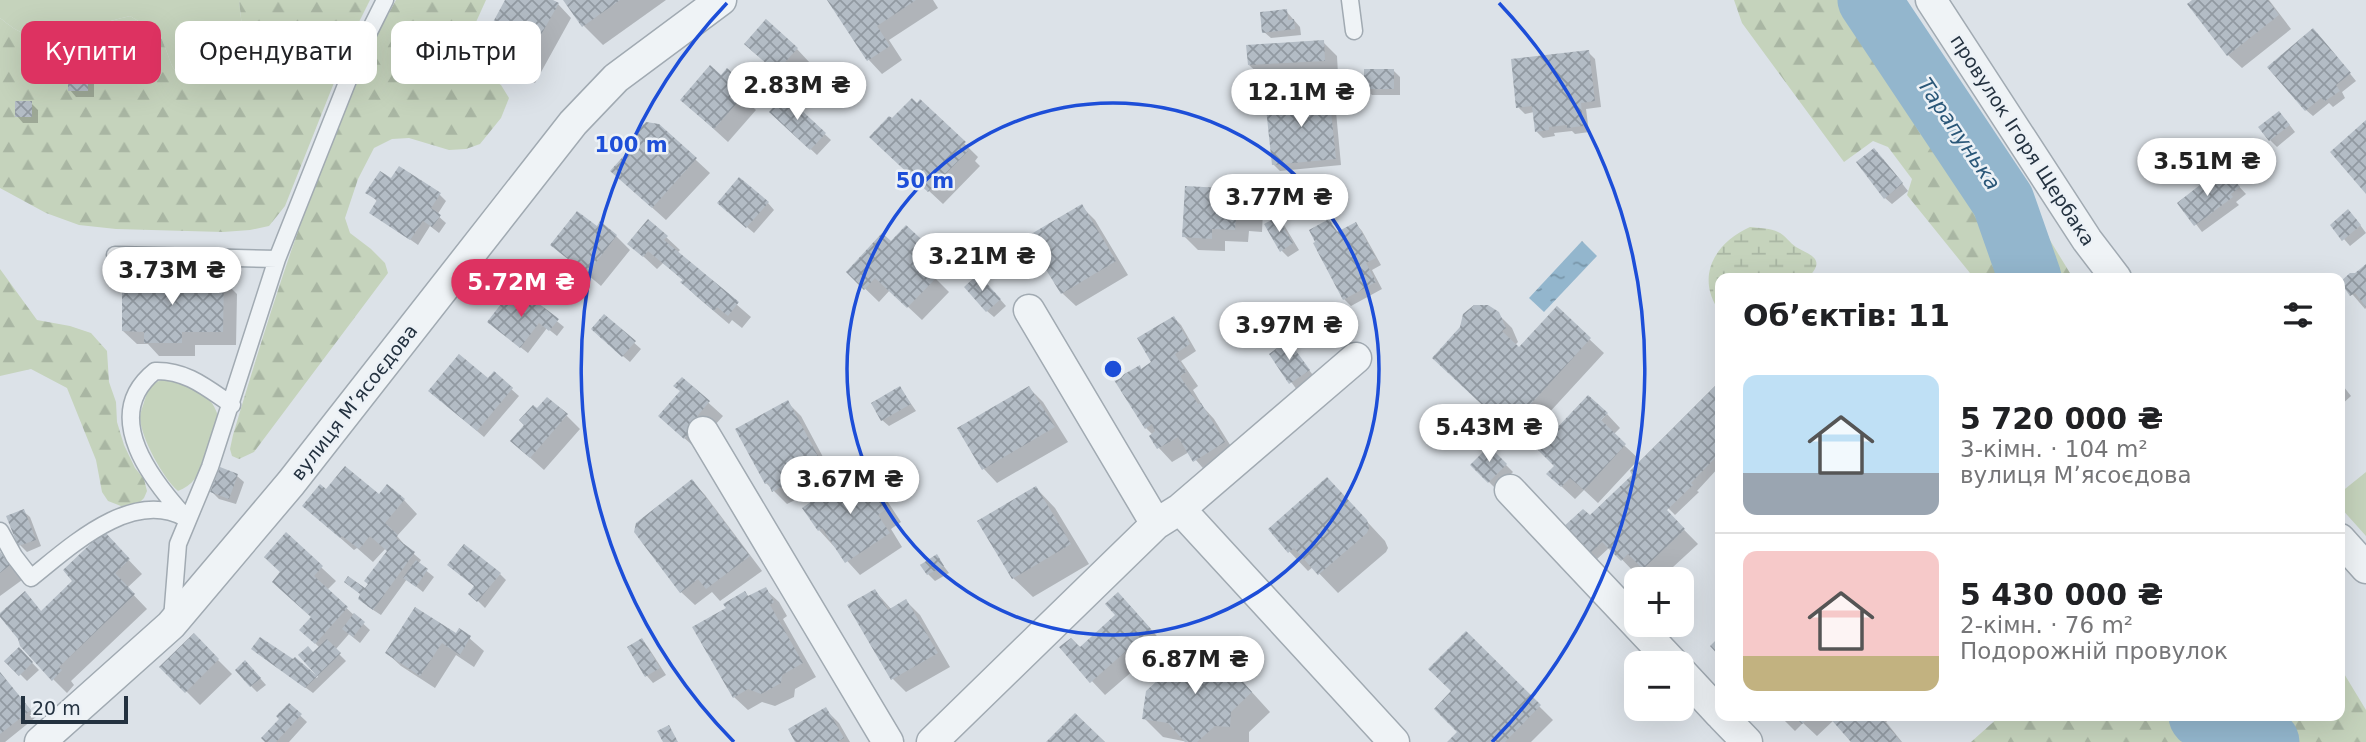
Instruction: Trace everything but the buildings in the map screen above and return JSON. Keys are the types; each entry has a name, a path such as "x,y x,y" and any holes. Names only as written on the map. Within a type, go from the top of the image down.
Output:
{"street":[{"name":"вулиця Мʼясоєдова","path":"40,742 171,625 291,483 573,123 616,78 721,0"},
{"name":"провулок Ігоря Щербака","path":"1931,0 2087,240 2112,273"},
{"path":"1029,310 1168,517 1394,742"},
{"path":"932,742 1168,517 1356,358"},
{"path":"703,432 888,742"},
{"path":"1510,490 1662,651"},
{"path":"2345,545 2366,568"},
{"path":"1694,686 1715,709"},
{"path":"1727,721 1747,742"}],"lane":[{"path":"171,625 178,544 211,467 277,260 359,50 385,0"},
{"path":"1350,0 1354,31"},
{"path":"115,256 277,260"},
{"path":"188,520 159,489 134,441 131,415 137,393 155,372 173,371 203,385 232,405"},
{"path":"0,531 31,578 91,531 120,517 154,510 178,514 188,520"}],"green space":[{"path":"0,0 239,0 241,21 175,21 175,70 161,37 161,21 138,21 130,16 112,21 21,21 21,31 0,18"},
{"path":"239,0 370,0 360,21 241,21"},
{"path":"396,0 486,0 476,21 391,21 391,84 499,84 509,98 501,118 480,144 466,149 449,150 409,138 392,139 374,148 358,179 345,218 350,233 385,263 388,273 254,452 239,459 232,456 230,449 233,435 295,240 326,154 354,84 377,84 377,36"},
{"path":"1734,0 1894,0 1992,145 2070,273 1970,273 1907,195 1912,179 1888,147 1873,141 1844,162 1742,23"},
{"path":"130,16 138,21 110,21"},
{"path":"0,18 21,32 21,84 161,84 161,37 175,70 175,84 334,84 285,206 269,226 223,232 116,229 79,225 46,213 0,188"},
{"path":"1750,227 1781,233 1796,247 1812,256 1816,266 1812,273 1715,273 1715,303 1709,287 1712,263 1718,252 1737,234"},
{"path":"0,269 37,320 91,333 107,351 109,382 116,402 117,422 124,445 135,468 144,479 147,491 138,504 121,506 108,501 102,492 96,460 67,388 31,369 0,376"},
{"path":"165,379 197,390 210,400 218,416 210,449 201,470 195,479 178,491 154,457 144,436 140,418 149,390 154,384"},
{"path":"2366,472 2366,536 2345,513 2345,489"},
{"path":"2345,675 2366,710 2366,742 1971,742 1994,721 2345,721"}],"water":[{"path":"1582,241 1597,256 1544,312 1529,298"}],"waterway":[{"name":"Тарапунька","path":"1869,0 2003,201 2028,273"},
{"name":"Тарапунька","path":"2213,721 2268,742"}]}
